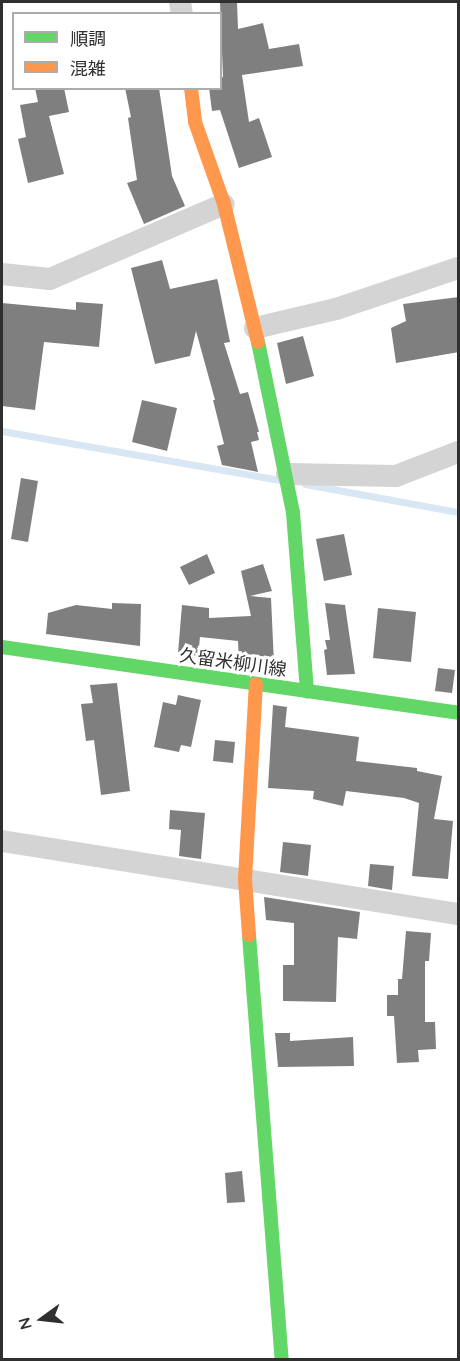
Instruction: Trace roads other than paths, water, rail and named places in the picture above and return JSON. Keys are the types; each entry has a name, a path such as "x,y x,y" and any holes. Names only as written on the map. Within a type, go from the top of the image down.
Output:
{"street":[{"path":"191,90 195,122 224,204 255,328 287,474 293,513 307,691"},
{"path":"2,274 50,279 224,204"},
{"path":"255,328 336,309 459,268"},
{"path":"287,474 396,476 459,452"},
{"name":"久留米柳川線","path":"2,647 459,713"},
{"path":"256,684 245,879 282,1359"},
{"path":"2,841 459,914"}],"waterway":[{"path":"2,431 279,480"},
{"path":"305,484 458,512"}]}
